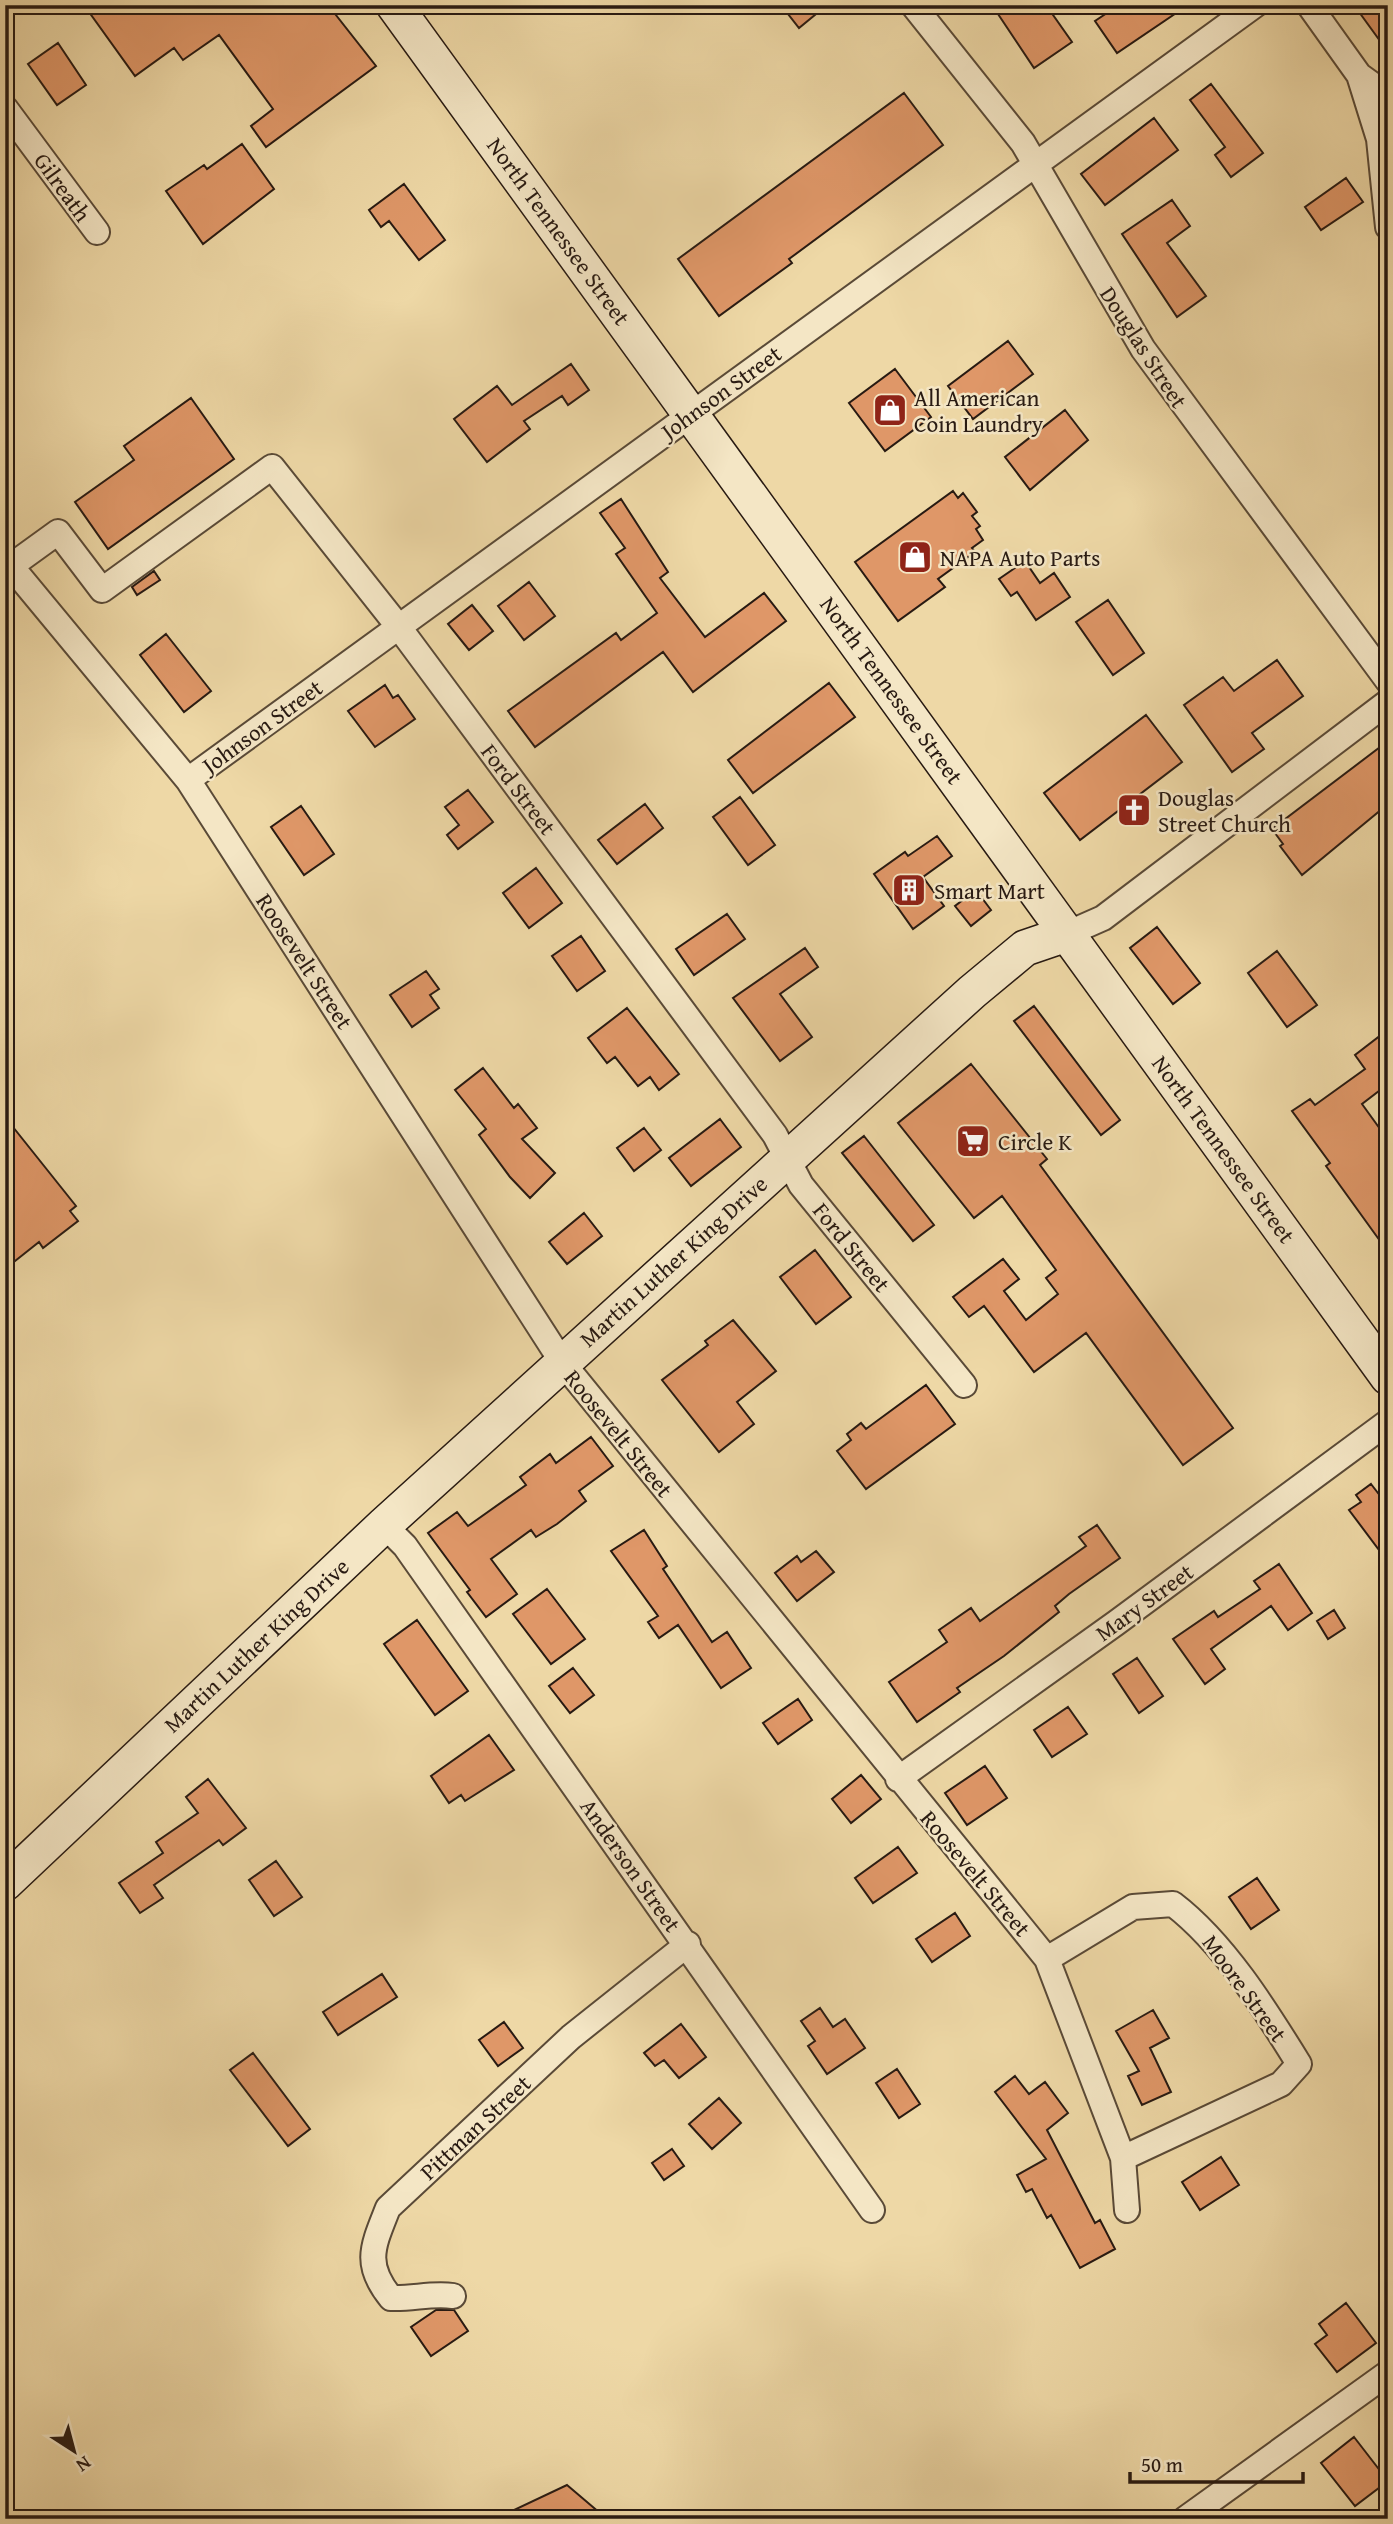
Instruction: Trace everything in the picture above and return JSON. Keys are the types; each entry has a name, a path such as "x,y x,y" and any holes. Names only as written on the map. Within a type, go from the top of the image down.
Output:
{"main road":[{"name":"North Tennessee Street","path":"394,5 1069,933 1388,1377"},
{"name":"Martin Luther King Drive","path":"5,1883 384,1525 787,1158 1024,948 1069,933"}],"street":[{"name":"Douglas Street","path":"913,5 1003,117 1037,165 1111,299 1143,349 1388,681"},
{"name":"Johnson Street","path":"188,780 691,412 1037,165 1255,5"},
{"path":"1309,5 1359,75 1388,96"},
{"path":"1359,75 1381,148 1388,228"},
{"name":"Gilreath","path":"5,108 96,232"},
{"name":"Ford Street","path":"8,562 58,532 102,590 272,467 398,626 775,1135 801,1185 964,1385"},
{"name":"Roosevelt Street","path":"8,562 188,780 562,1362 898,1779 1047,1959 1123,2158 1127,2210"},
{"name":"Martin Luther King Drive","path":"1069,933 1103,918 1388,702"},
{"name":"Mary Street","path":"898,1779 1116,1623 1388,1422"},
{"name":"Anderson Street","path":"384,1525 405,1546 688,1944 872,2210"},
{"name":"Moore Street","path":"1047,1959 1133,1907 1172,1904 1194,1920 1257,1999 1299,2064 1280,2084 1154,2147 1123,2158"},
{"name":"Pittman Street","path":"453,2296 430,2292 410,2299 391,2298 375,2278 373,2245 388,2208 571,2037 688,1944"},
{"path":"1185,2519 1388,2373"}],"building":[{"path":"84,5 328,5 376,66 266,147 251,126 273,109 219,35 183,60 174,48 135,76"},
{"path":"781,5 827,5 799,28"},
{"path":"992,5 1046,5 1072,42 1034,68"},
{"path":"1119,5 1188,5 1117,53 1095,21"},
{"path":"1354,5 1388,5 1388,52"},
{"path":"58,43 86,85 57,105 28,64"},
{"path":"1211,84 1263,153 1231,177 1215,155 1225,147 1190,100"},
{"path":"904,93 943,145 789,259 792,263 719,316 678,259"},
{"path":"1154,118 1178,150 1105,205 1081,174"},
{"path":"242,144 274,189 203,244 166,191 204,165 207,169"},
{"path":"1346,178 1363,202 1321,230 1305,207"},
{"path":"404,184 445,240 419,260 389,221 381,227 369,210"},
{"path":"1172,200 1190,226 1167,243 1206,296 1177,317 1122,234"},
{"path":"1008,341 1033,374 973,419 948,386"},
{"path":"571,364 589,390 568,405 562,396 524,421 530,429 487,462 454,419 497,386 512,405"},
{"name":"All American Coin Laundry","path":"895,369 931,417 885,451 849,403"},
{"path":"191,398 234,459 108,549 75,502 134,460 124,446"},
{"path":"1065,410 1088,440 1030,490 1005,457"},
{"name":"NAPA Auto Parts","path":"953,491 958,498 963,493 977,512 972,516 980,526 976,529 983,540 972,548 975,552 938,579 945,587 898,621 855,562"},
{"path":"621,499 668,572 660,578 705,637 764,593 786,621 693,692 663,652 535,747 508,711 616,633 621,640 657,613 616,554 625,548 600,513"},
{"path":"1025,561 1040,583 1054,573 1070,597 1036,620 1017,592 1011,596 999,579"},
{"path":"154,571 160,580 137,595 132,587"},
{"path":"529,582 555,616 524,640 498,606"},
{"path":"1108,600 1144,653 1113,675 1076,622"},
{"path":"472,605 493,631 469,650 448,624"},
{"path":"166,634 211,691 184,712 140,655"},
{"path":"1277,660 1303,696 1252,733 1264,749 1232,772 1184,705 1223,677 1234,691"},
{"path":"829,683 855,717 753,793 728,760"},
{"path":"385,685 393,698 398,695 415,719 375,747 348,711"},
{"path":"1146,715 1182,762 1080,840 1044,793"},
{"path":"1388,741 1388,804 1302,875 1280,846 1283,844 1272,829"},
{"path":"468,790 493,822 458,849 447,835 459,825 445,807"},
{"path":"740,797 775,845 748,865 713,817"},
{"path":"645,804 663,828 617,864 598,840"},
{"path":"301,806 334,854 304,875 271,827"},
{"name":"Smart Mart","path":"937,836 952,856 923,877 944,906 913,929 874,874 905,852 908,856"},
{"path":"536,868 562,903 529,928 503,893"},
{"path":"976,890 991,910 971,926 955,906"},
{"path":"727,914 745,939 694,975 676,949"},
{"path":"1157,927 1200,983 1173,1004 1130,948"},
{"path":"581,936 605,971 577,991 552,956"},
{"path":"805,948 818,967 780,994 812,1037 780,1061 733,998"},
{"path":"1277,951 1317,1005 1287,1027 1248,973"},
{"path":"426,971 439,989 430,995 439,1008 412,1027 390,995"},
{"name":"Circle K","path":"1034,1006 1120,1120 1101,1135 1014,1021"},
{"path":"627,1008 679,1074 659,1090 650,1077 638,1086 615,1057 607,1063 588,1038"},
{"path":"1381,1035 1388,1045 1388,1084 1362,1104 1388,1140 1388,1252 1326,1166 1330,1163 1292,1111 1310,1099 1315,1105 1365,1069 1355,1055"},
{"path":"971,1064 1047,1159 1040,1165 1233,1428 1183,1465 1086,1333 1034,1372 984,1306 969,1317 953,1297 1003,1259 1019,1279 1004,1291 1026,1320 1058,1294 1046,1278 1056,1270 1002,1196 974,1218 898,1123"},
{"path":"483,1068 514,1108 518,1104 537,1128 522,1139 555,1173 530,1198 510,1177 479,1135 486,1129 455,1090"},
{"path":"5,1117 76,1206 70,1211 78,1221 43,1248 39,1242 5,1269"},
{"path":"720,1119 741,1147 691,1186 669,1158"},
{"path":"644,1128 661,1150 634,1171 617,1148"},
{"path":"864,1136 934,1225 913,1241 842,1153"},
{"path":"584,1213 602,1236 567,1264 549,1242"},
{"path":"815,1250 851,1297 816,1324 780,1277"},
{"path":"733,1320 776,1371 737,1402 754,1424 719,1452 662,1380 708,1345 705,1341"},
{"path":"926,1385 955,1424 866,1489 837,1451 851,1440 847,1434 861,1423 866,1429"},
{"path":"591,1437 613,1466 579,1491 586,1501 557,1524 536,1537 531,1530 491,1559 517,1594 486,1617 467,1592 470,1590 428,1533 457,1512 468,1526 526,1485 520,1477 550,1454 556,1463"},
{"path":"1371,1484 1388,1506 1388,1562 1349,1510 1361,1502 1356,1495"},
{"path":"1097,1525 1120,1558 1069,1594 1055,1606 1059,1612 1004,1656 957,1688 960,1692 917,1722 889,1682 947,1642 939,1630 971,1608 980,1621 1086,1546 1079,1537"},
{"path":"644,1530 667,1566 663,1569 712,1642 727,1632 751,1668 721,1688 678,1625 659,1638 648,1622 658,1616 611,1551"},
{"path":"816,1551 834,1572 797,1601 775,1573 797,1556 801,1562"},
{"path":"1279,1564 1312,1613 1288,1630 1271,1606 1211,1649 1225,1669 1205,1684 1173,1639 1214,1611 1218,1617 1260,1589 1254,1581"},
{"path":"547,1589 585,1639 551,1664 513,1614"},
{"path":"1334,1610 1345,1628 1328,1639 1317,1621"},
{"path":"417,1620 468,1691 435,1715 384,1644"},
{"path":"1137,1658 1163,1696 1139,1713 1113,1674"},
{"path":"573,1668 594,1695 570,1713 549,1686"},
{"path":"798,1699 812,1720 778,1744 763,1723"},
{"path":"1068,1707 1087,1734 1052,1757 1034,1730"},
{"path":"489,1735 514,1770 465,1801 461,1795 449,1803 431,1776"},
{"path":"985,1766 1007,1798 967,1825 945,1793"},
{"path":"861,1775 881,1799 851,1823 832,1799"},
{"path":"208,1779 246,1828 223,1845 219,1840 154,1885 163,1898 140,1913 119,1883 163,1853 156,1842 198,1813 186,1797"},
{"path":"898,1847 917,1873 873,1903 855,1878"},
{"path":"276,1861 302,1897 274,1916 249,1880"},
{"path":"1257,1878 1279,1910 1251,1929 1229,1897"},
{"path":"955,1913 970,1936 932,1962 916,1939"},
{"path":"382,1974 397,1997 338,2035 323,2012"},
{"path":"820,2008 833,2027 845,2019 865,2048 827,2074 808,2046 815,2041 801,2021"},
{"path":"1153,2010 1169,2038 1150,2048 1171,2092 1142,2105 1128,2076 1139,2071 1116,2031"},
{"path":"504,2022 523,2048 498,2066 479,2040"},
{"path":"681,2024 706,2057 679,2078 664,2060 655,2066 644,2053"},
{"path":"253,2053 310,2129 288,2146 230,2070"},
{"path":"897,2069 920,2104 899,2118 876,2083"},
{"path":"1015,2076 1029,2094 1045,2082 1068,2113 1047,2130 1095,2223 1100,2220 1115,2249 1080,2268 1051,2215 1047,2218 1032,2189 1026,2192 1017,2175 1046,2159 995,2092"},
{"path":"719,2098 741,2123 712,2149 689,2124"},
{"path":"672,2149 684,2166 664,2180 652,2163"},
{"path":"1221,2157 1239,2185 1200,2210 1182,2182"},
{"path":"1346,2303 1376,2343 1337,2372 1315,2344 1327,2335 1319,2324"},
{"path":"436,2310 454,2310 468,2331 431,2356 411,2327"},
{"path":"1354,2437 1388,2481 1355,2506 1321,2463"},
{"path":"567,2485 607,2519 495,2519"}],"place":[{"name":"All American Coin Laundry","path":"890,410"},
{"name":"NAPA Auto Parts","path":"915,557"},
{"name":"Douglas Street Church","path":"1134,810"},
{"name":"Smart Mart","path":"909,890"},
{"name":"Circle K","path":"973,1141"}]}
